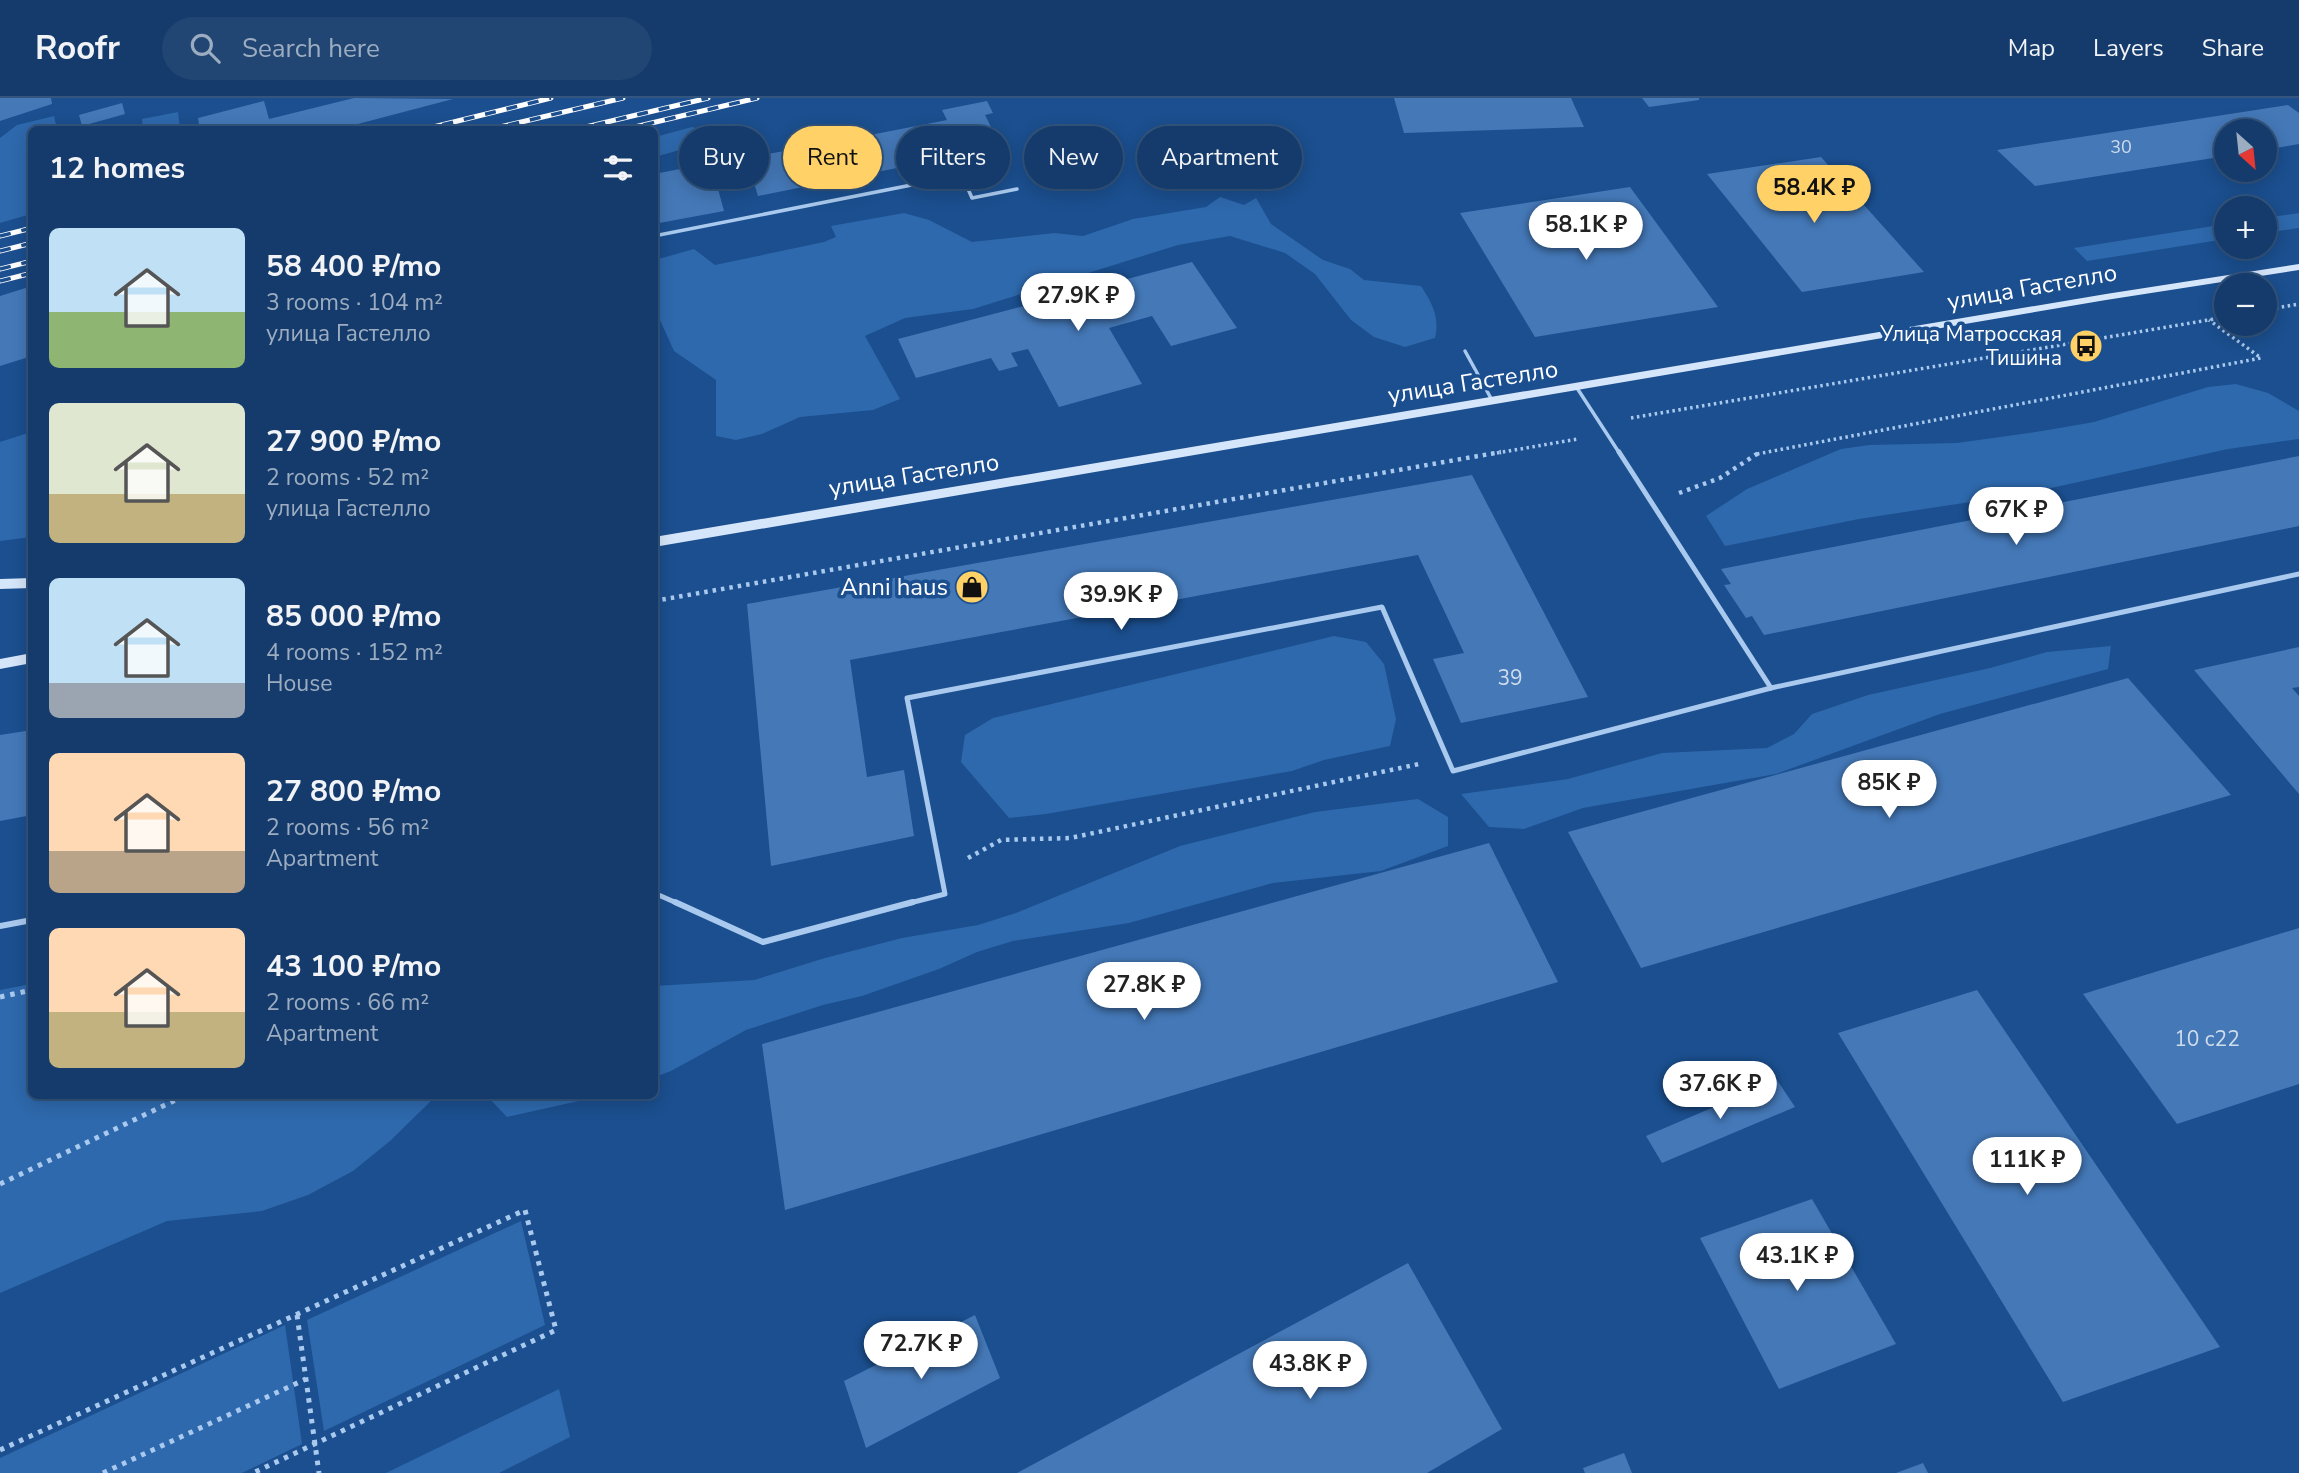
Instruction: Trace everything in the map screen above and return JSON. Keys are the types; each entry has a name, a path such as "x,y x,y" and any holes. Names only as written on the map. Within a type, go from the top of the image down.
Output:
{"street":[{"name":"улица Гастелло","path":"658,541 2094,299 2299,267"},
{"path":"0,584 28,583"},
{"path":"0,664 28,659"}],"lane":[{"path":"658,235 962,175 972,198 1017,189"},
{"path":"1465,351 1493,402"},
{"path":"1577,388 1771,688"},
{"path":"658,895 763,942 944,894 907,698 1382,607 1453,771 1771,688 2299,574"},
{"path":"0,926 28,921"}],"path":[{"path":"2277,308 2299,304"},
{"path":"658,600 1586,438 1628,418 2214,319"},
{"path":"1652,502 1720,478 1761,452 2261,358 2209,320"},
{"path":"940,874 1001,840 1070,838 1447,758"},
{"path":"0,997 28,991"},
{"path":"0,1184 178,1099"},
{"path":"0,1450 525,1210 556,1330 253,1473"},
{"path":"297,1315 319,1473"},
{"path":"103,1473 306,1379"}],"shaded area":[{"path":"178,112 180,126 143,126 142,119"},
{"path":"54,116 56,126 28,126 28,215 0,223 0,138 17,125"},
{"path":"679,131 679,150 658,156 658,136"},
{"path":"1220,197 1244,205 1256,198 1271,224 1323,260 1350,269 1364,280 1421,286 1434,310 1435,338 1405,347 1374,337 1351,320 1315,274 1285,253 1230,236 1178,245 973,309 905,318 865,336 900,399 873,410 800,417 762,434 736,440 716,436 716,380 674,351 658,316 658,259 694,249 715,265 824,242 836,237 831,226 904,213 929,220 972,242 1054,233 1083,236 1133,219 1206,207"},
{"path":"2299,213 2299,228 2277,231 2277,216"},
{"path":"2214,226 2214,241 2087,261 2074,248"},
{"path":"2236,384 2268,393 2299,411 2299,439 2228,449 2029,493 1859,519 1725,546 1706,516 1747,489 1841,449 1869,445 1957,443 2042,431 2094,422 2208,387"},
{"path":"28,433 28,537 0,541 0,442"},
{"path":"1334,636 1366,642 1384,664 1396,719 1390,746 1324,760 1292,771 1046,814 1009,818 961,762 965,735 993,718"},
{"path":"2111,646 2108,669 1940,714 1776,774 1583,808 1524,829 1489,827 1461,794 1568,779 1662,753 1767,748 1794,734 1812,714 1868,695 1990,668 2047,652"},
{"path":"1418,799 1448,817 1448,846 1381,871 1273,883 1129,923 1013,941 862,996 823,1005 746,1030 658,1076 658,986 754,980 902,938 978,925 1016,913 1180,846 1315,812"},
{"path":"28,985 28,1099 164,1099 165,1102 186,1099 433,1099 390,1141 353,1171 308,1195 262,1211 167,1221 0,1293 0,990"},
{"path":"490,1099 588,1099 507,1117"},
{"path":"521,1221 545,1325 324,1431 307,1320"},
{"path":"285,1325 302,1444 242,1473 0,1473 0,1458"},
{"path":"559,1389 570,1437 499,1473 386,1473"}],"building":[{"path":"0,98 51,98 52,104 0,121"},
{"path":"354,98 453,99 350,126 199,126 198,118 264,101 269,119"},
{"path":"1394,98 1571,98 1584,127 1404,133"},
{"path":"1642,98 1699,98 1699,100 1649,107"},
{"path":"987,101 993,113 985,115 990,126 916,126 947,120 942,110"},
{"path":"122,103 125,114 82,126 79,115"},
{"path":"2288,105 2299,113 2299,144 2277,148 2277,119 2214,119 2214,158 2035,186 1997,150"},
{"path":"896,130 896,168 882,171 882,133"},
{"path":"783,151 783,189 793,189 758,196 756,189 769,189 769,154"},
{"path":"1821,157 1924,272 1802,292 1707,174"},
{"path":"679,169 679,189 718,189 724,211 658,223 658,173"},
{"path":"1630,187 1718,307 1535,337 1460,213"},
{"path":"1192,262 1237,328 1171,346 1152,316 1109,328 1142,384 1059,407 1028,349 1011,353 1018,366 999,371 991,358 916,378 898,339"},
{"path":"28,287 28,357 0,366 0,296"},
{"path":"2299,456 2299,526 1764,635 1752,616 1746,618 1724,585 1731,584 1721,569"},
{"path":"1472,475 1588,697 1461,723 1433,659 1464,653 1418,555 850,660 867,777 904,770 914,836 771,866 747,604"},
{"path":"2299,647 2299,687 2292,688 2299,696 2299,794 2194,670"},
{"path":"2128,678 2231,795 1641,968 1568,832"},
{"path":"28,731 28,816 0,821 0,735"},
{"path":"1489,843 1558,982 785,1210 762,1044"},
{"path":"2299,928 2299,1084 2177,1124 2083,994"},
{"path":"1977,990 2220,1347 2063,1402 1838,1033"},
{"path":"1777,1080 1795,1107 1662,1163 1646,1136"},
{"path":"1812,1199 1896,1344 1779,1389 1700,1238"},
{"path":"1408,1263 1502,1429 1427,1473 1017,1473"},
{"path":"975,1315 1000,1378 866,1448 844,1381"},
{"path":"1624,1453 1632,1473 1585,1473 1583,1468"},
{"path":"1923,1463 1928,1473 1896,1473"}],"railway":[{"path":"437,126 551,98"},
{"path":"504,126 623,98"},
{"path":"590,126 708,98"},
{"path":"639,126 757,98"},
{"path":"0,236 28,229"},
{"path":"0,251 28,244"},
{"path":"0,269 28,262"},
{"path":"0,281 28,274"}],"place":[{"name":"Улица Матросская Тишина","path":"2086,346"},
{"name":"Anni haus","path":"972,587"}]}
